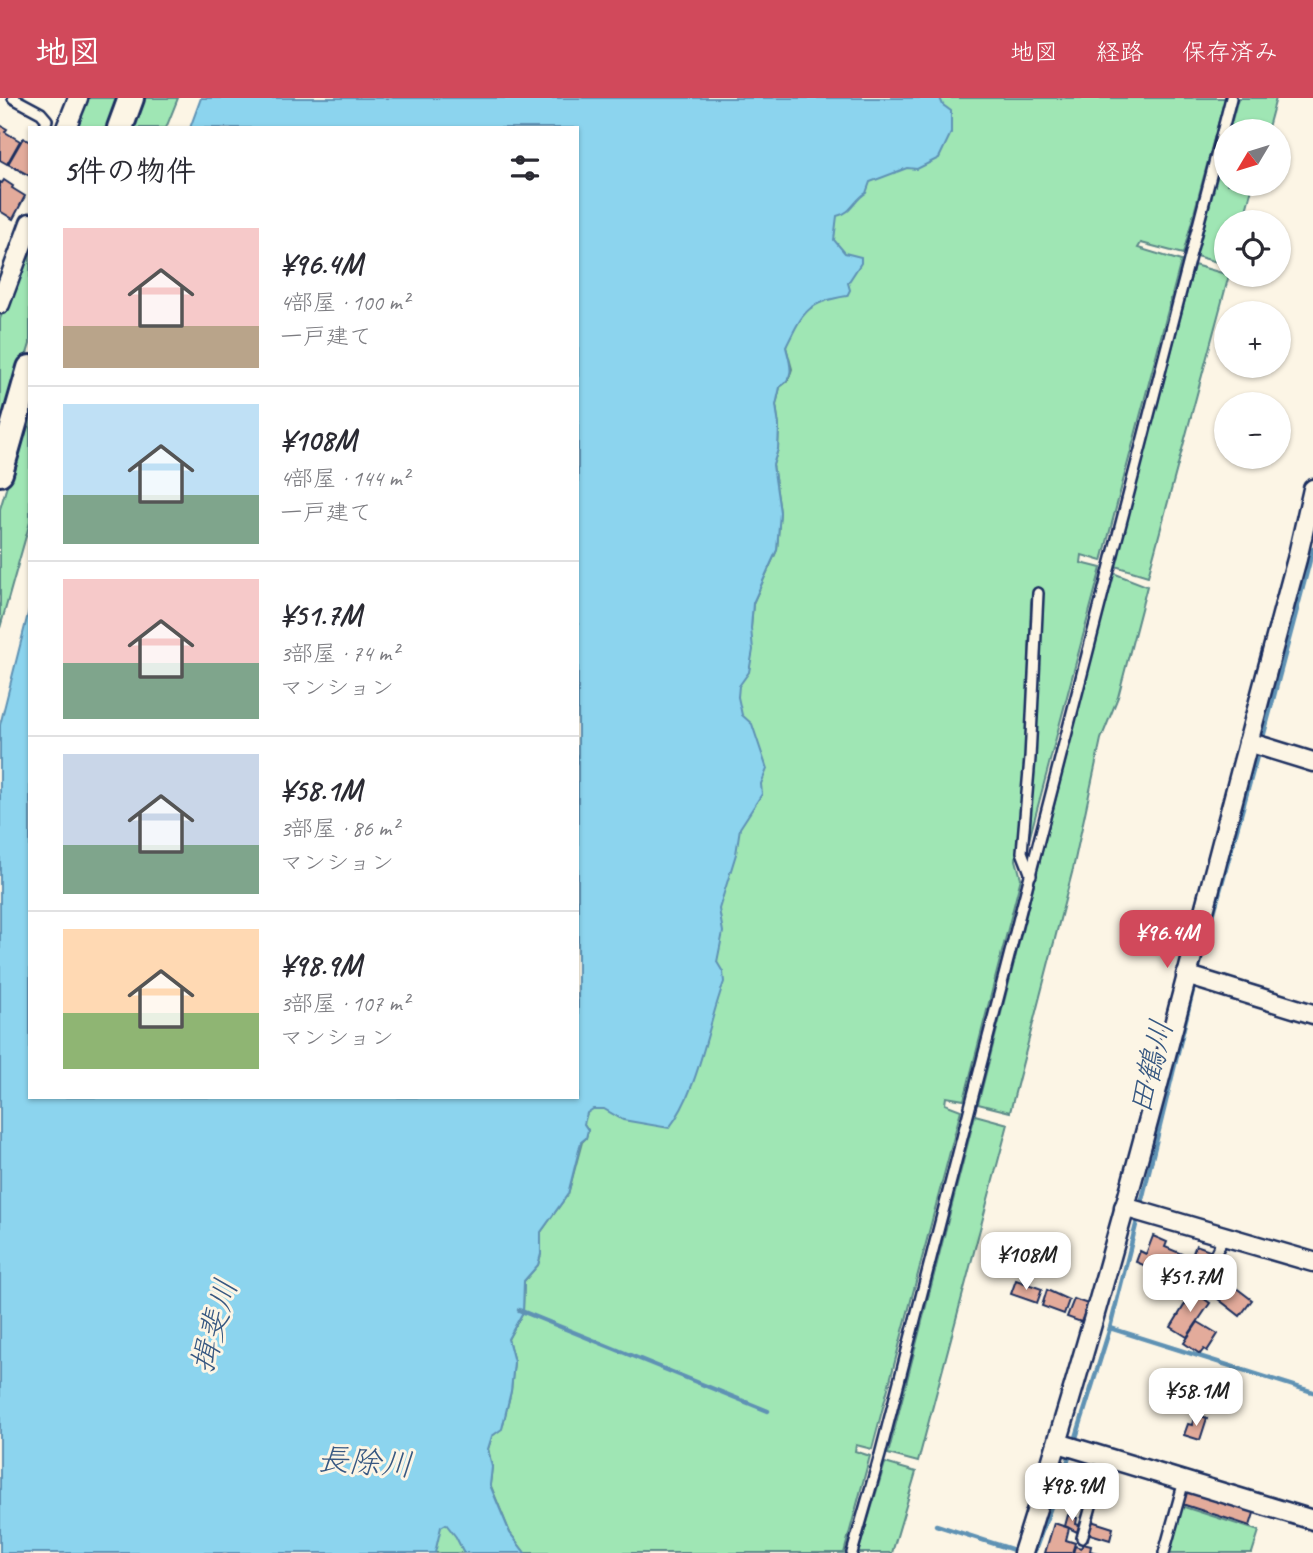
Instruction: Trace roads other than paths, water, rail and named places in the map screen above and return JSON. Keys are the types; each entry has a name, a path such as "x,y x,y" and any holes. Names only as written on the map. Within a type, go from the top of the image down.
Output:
{"main road":[{"path":"121,126 131,98"},
{"path":"0,473 28,375"}],"street":[{"path":"67,126 78,98"},
{"path":"0,304 28,228"},
{"path":"1023,1553 1061,1443 1132,1209 1194,977 1249,743 1311,511 1313,489"},
{"path":"1249,743 1313,762"},
{"path":"1194,977 1313,1014"},
{"path":"1132,1209 1313,1262"},
{"path":"1061,1443 1313,1520"}],"lane":[{"path":"13,98 41,113 47,120 45,126"},
{"path":"852,1553 880,1455 1231,98"},
{"path":"1031,875 1022,852 1030,758 1038,593"},
{"path":"1201,1282 1225,1235"},
{"path":"1082,1538 1105,1457"},
{"path":"1164,1553 1184,1481"}],"water":[{"path":"201,98 940,98 943,105 951,111 951,133 939,158 917,169 907,168 870,182 866,193 846,212 837,216 834,240 845,253 861,257 861,263 848,283 850,290 847,296 823,302 808,311 786,347 790,374 780,387 776,405 778,449 773,465 780,512 777,550 753,603 753,650 749,672 739,686 738,697 742,715 752,724 767,769 761,784 762,794 740,828 736,854 719,909 723,932 717,962 723,972 724,982 695,1077 669,1128 623,1120 604,1109 593,1109 587,1113 584,1124 588,1130 586,1138 581,1142 568,1194 541,1232 538,1265 524,1281 523,1312 508,1339 514,1362 511,1391 502,1429 492,1436 488,1449 492,1467 490,1485 510,1533 525,1553 464,1553 446,1524 441,1527 435,1553 0,1553 0,725 28,614 28,1099 579,1099 579,126 191,126"}],"waterway":[{"name":"田鶴川","path":"1262,741 1313,549"},
{"name":"田鶴川","path":"1197,974 1259,749"},
{"name":"田鶴川","path":"1140,1208 1195,982"},
{"name":"田鶴川","path":"1074,1444 1110,1328 1138,1217"},
{"path":"519,1310 768,1411"},
{"path":"1110,1328 1313,1392"},
{"name":"田鶴川","path":"1034,1553 1071,1452"},
{"path":"936,1525 1014,1550"}],"water label":[{"name":"揖斐川","path":"214,1326"},
{"name":"長除川","path":"365,1462"}]}
